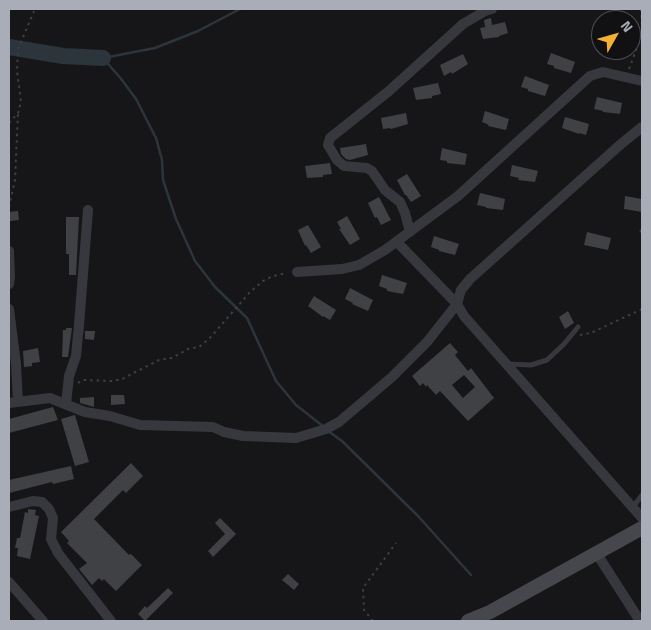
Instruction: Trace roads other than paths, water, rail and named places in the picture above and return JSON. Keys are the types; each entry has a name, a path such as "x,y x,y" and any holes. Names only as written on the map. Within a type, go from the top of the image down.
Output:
{"street":[{"path":"410,232 400,202 385,190 372,171 366,168 344,166 337,160 328,145 330,138 389,91 463,24 492,9"},
{"path":"297,272 342,269 359,265 397,242 458,196 590,76 603,72 642,80"},
{"path":"9,309 16,364 13,402 50,398 85,412 110,416 140,425 213,427 224,432 243,436 288,439 306,436 339,422 392,377 427,342 457,304 461,290 470,280 642,127"},
{"path":"66,404 69,376 76,356 88,210"},
{"path":"397,242 457,304 464,316 642,518"},
{"path":"9,251 9,284"},
{"path":"9,507 34,501 42,502 49,509 53,518 51,539 58,553 111,621"},
{"path":"468,621 490,612 642,528"},
{"path":"597,554 640,621"},
{"path":"9,582 43,621"}],"lane":[{"path":"505,363 531,366 540,364 547,360 572,336 578,327"},
{"path":"633,507 642,495"}],"waterway":[{"path":"103,58 155,48 198,31 240,9"},
{"path":"9,47 63,56 103,58"},
{"path":"103,58 136,99 156,138 162,160 163,180 176,219 195,261 215,287 247,318 276,381 296,405 324,427"},
{"path":"328,431 342,441 418,516 471,575"}]}
